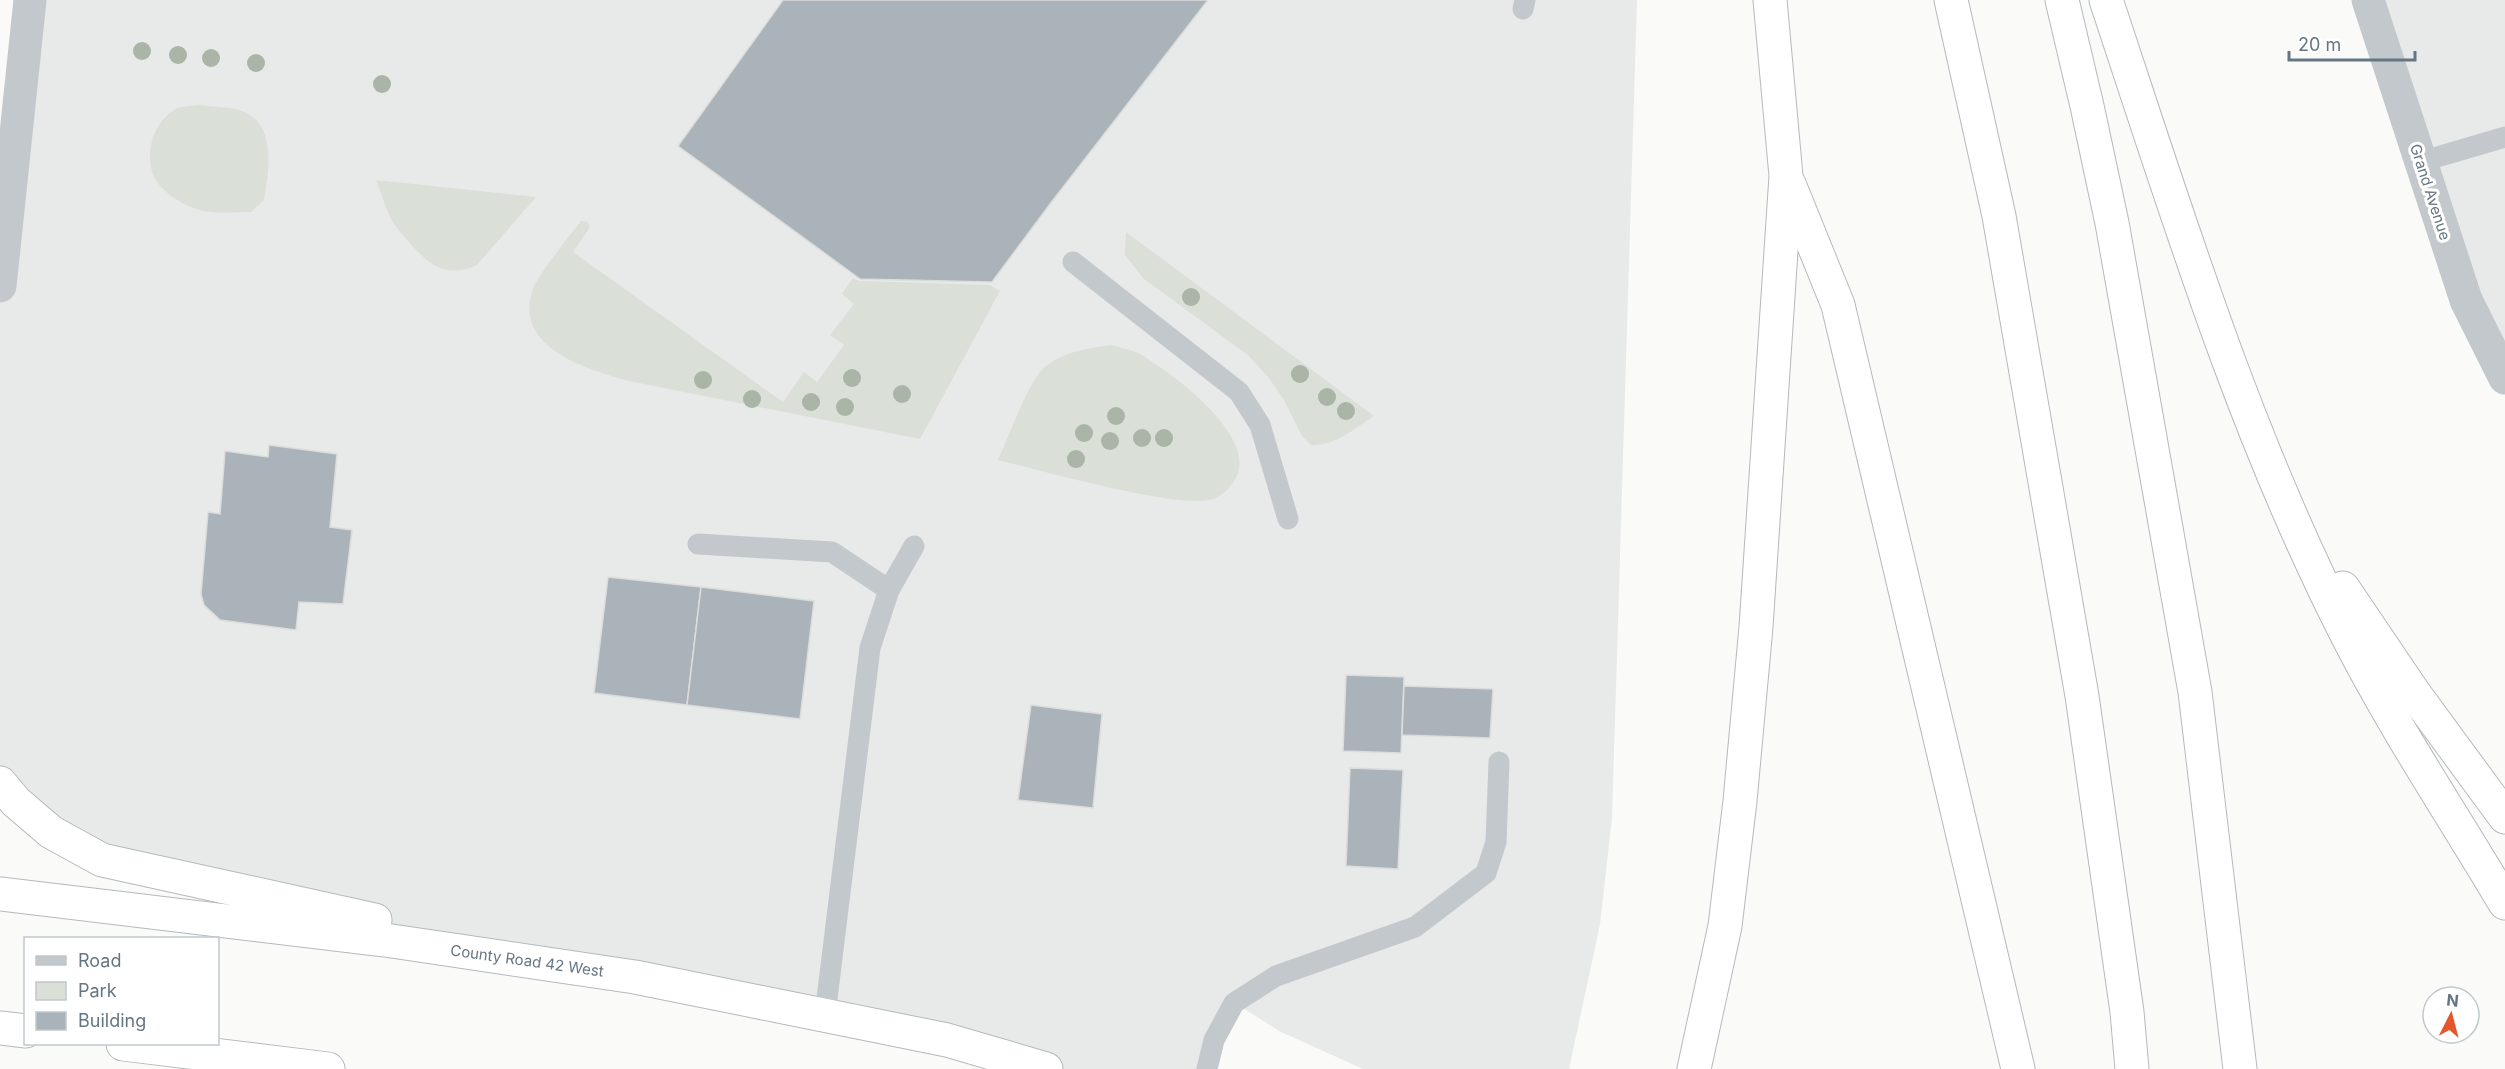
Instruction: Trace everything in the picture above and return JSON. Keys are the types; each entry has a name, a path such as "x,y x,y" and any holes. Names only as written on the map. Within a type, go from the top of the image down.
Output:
{"highway":[{"path":"1694,1069 1725,926 1740,801 1756,627 1786,176 1770,0"},
{"path":"1951,0 1999,216 2082,696 2127,1012 2132,1069"},
{"path":"2062,0 2112,223 2195,692 2240,1069"},
{"path":"2106,0 2208,308 2242,401 2286,504 2347,636 2387,709 2505,903"},
{"path":"1786,176 1838,304 2018,1069"},
{"path":"2286,504 2414,693 2505,817"},
{"path":"0,783 16,802 51,832 102,860 635,977"},
{"name":"County Road 42 West","path":"0,894 385,940 635,977 947,1040 1046,1069"},
{"path":"0,1028 24,1031"},
{"path":"131,1045 328,1069"}],"street":[{"path":"0,286 30,0"},
{"name":"Grand Avenue","path":"2368,0 2466,300 2505,378"}],"lane":[{"path":"2420,162 2505,137"},
{"path":"1073,262 1239,392 1260,425 1288,519"},
{"path":"698,544 832,552 889,590"},
{"path":"825,1015 870,648 889,590 914,546"},
{"path":"1207,1069 1214,1040 1234,1003 1276,976 1415,927 1486,873 1496,842 1499,762"}],"shaded area":[{"path":"30,0 1637,0 1612,818 1600,924 1569,1069 1363,1069 1279,1031 1235,1003 1207,1069 1046,1069 102,860 0,783 0,286"},
{"path":"2368,0 2505,0 2505,378"}],"green space":[{"path":"199,105 232,108 245,112 258,122 264,132 268,154 266,190 264,200 251,212 228,213 198,210 177,200 157,182 150,163 155,132 168,115 176,109"},
{"path":"376,180 536,197 477,265 456,271 431,263 416,250 394,224"},
{"path":"581,221 588,222 590,227 573,252 783,402 804,372 817,382 844,345 830,335 854,304 842,294 853,278 859,281 990,285 1000,291 920,439 629,381 593,370 557,353 543,341 533,327 529,309 536,282"},
{"path":"1126,232 1374,416 1336,440 1311,445 1302,436 1284,400 1269,378 1248,355 1144,279 1125,255"},
{"path":"1112,345 1138,353 1171,375 1209,408 1225,427 1236,446 1240,464 1234,481 1222,494 1213,499 1197,501 1173,499 1109,487 998,460 1031,385 1043,369 1066,355 1084,349"}],"building":[{"path":"783,0 1208,0 992,282 860,279 678,146"},
{"path":"269,445 337,454 330,527 352,530 343,604 299,602 296,630 220,620 204,605 201,594 208,512 220,514 225,451 268,457"},
{"path":"608,577 701,587 687,705 594,693"},
{"path":"701,587 814,601 800,719 687,705"},
{"path":"1346,675 1404,677 1401,753 1343,751"},
{"path":"1404,686 1493,689 1490,738 1402,735"},
{"path":"1031,705 1102,714 1093,808 1018,800"},
{"path":"1350,768 1403,770 1398,869 1346,866"}]}
